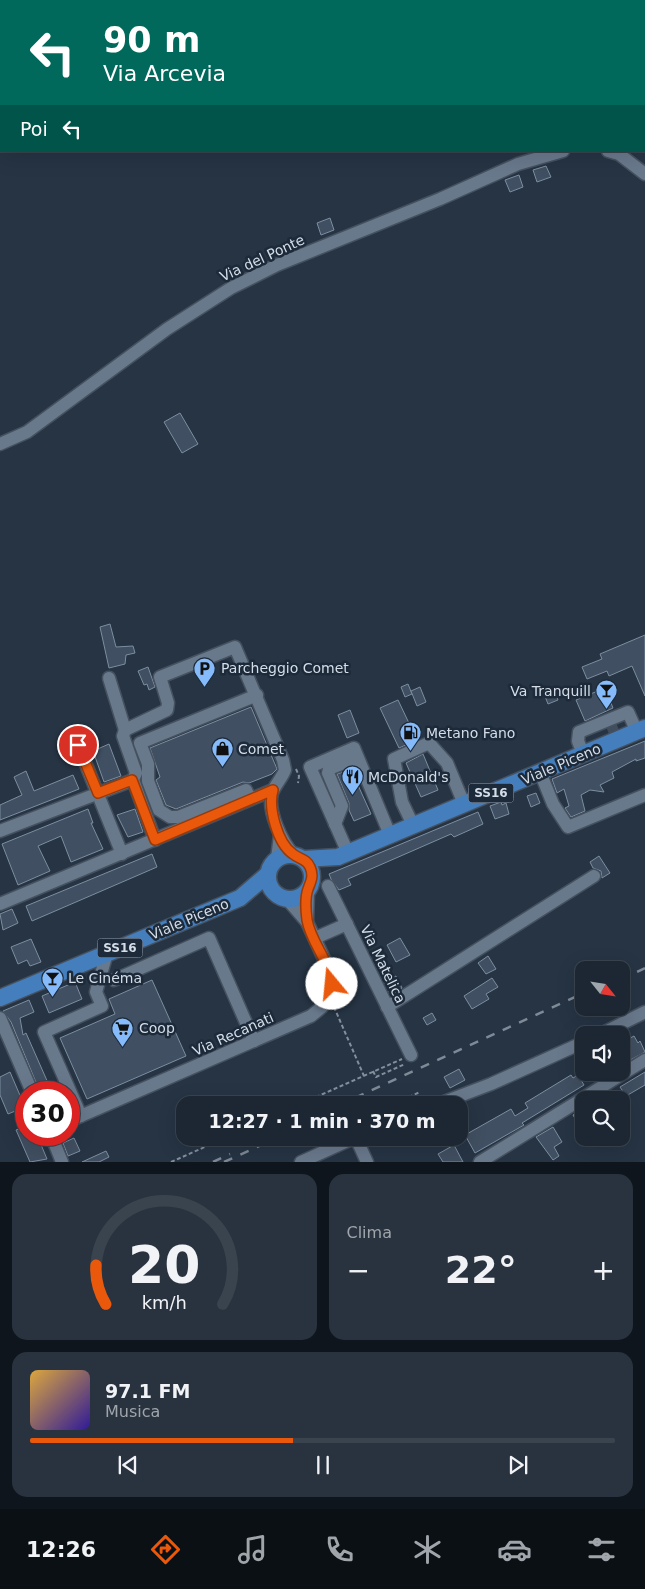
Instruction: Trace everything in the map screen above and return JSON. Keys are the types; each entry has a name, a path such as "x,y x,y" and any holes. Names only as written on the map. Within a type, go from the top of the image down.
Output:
{"main road":[{"name":"Viale Piceno","path":"240,898 299,897 343,855 540,772 581,747 638,726"},
{"name":"Viale Piceno","path":"0,998 240,898 268,874 277,859 343,855"},
{"path":"298,857 311,868 310,885"},
{"path":"268,874 270,885 282,897"}],"street":[{"name":"Via del Ponte","path":"0,444 27,432 167,329 230,288 277,265 440,199 518,164 560,152"},
{"path":"611,152 618,154 645,174"},
{"path":"125,730 167,710 168,703 160,678 235,647 257,695 285,770 273,790 272,805 280,835 277,859"},
{"path":"0,831 132,780 136,772 123,736 125,730 109,678"},
{"path":"257,695 140,743 148,764 148,781 159,810 164,814 178,817 246,790 253,798 264,799 272,805"},
{"path":"628,712 638,726 612,727 581,747 579,732 628,712"},
{"path":"413,826 402,802 394,759 429,743 447,763 464,804"},
{"path":"78,745 122,854"},
{"path":"343,855 335,824 310,767 354,748 390,835"},
{"path":"335,824 342,806 328,773 329,769 348,760 352,762 370,802 378,808"},
{"path":"540,772 554,804 568,827 645,795"},
{"path":"132,780 155,840"},
{"path":"0,904 273,790"},
{"path":"280,835 298,857"},
{"path":"387,1007 594,876"},
{"name":"Via Recanati","path":"308,922 310,885"},
{"name":"Via Matelica","path":"328,886 387,1007 409,1059"},
{"name":"Via Recanati","path":"81,1116 311,1016 322,1007 332,984 331,974 308,922 282,897"},
{"path":"315,938 347,924"},
{"path":"114,980 209,938 254,1041"},
{"path":"81,1116 44,1032 102,1006 96,992 107,953"},
{"path":"617,1026 645,1012"},
{"path":"0,1018 27,1081"},
{"path":"460,1096 575,1046"},
{"path":"480,1162 645,1060"},
{"path":"55,1146 62,1162"},
{"path":"301,1162 337,1146"},
{"path":"359,1146 366,1162"}],"path":[{"path":"333,1006 364,1076"},
{"path":"373,1072 376,1077 409,1059"},
{"path":"318,1096 373,1072 409,1059"},
{"path":"411,1096 420,1092"},
{"path":"171,1162 207,1146"}],"building":[{"path":"546,166 551,177 537,182 533,170"},
{"path":"519,175 523,187 510,192 505,180"},
{"path":"330,218 334,230 321,235 317,223"},
{"path":"180,413 198,444 182,453 164,422"},
{"path":"110,624 116,647 133,646 135,653 126,655 125,664 109,668 100,627"},
{"path":"645,635 645,696 632,666 609,676 607,671 587,679 582,667 602,659 600,654"},
{"path":"148,667 155,687 149,690 147,684 144,685 138,671"},
{"path":"408,684 412,694 405,697 401,687"},
{"path":"420,687 426,702 417,706 411,691"},
{"path":"553,687 558,700 548,704 543,691"},
{"path":"605,688 613,708 585,721 576,700"},
{"path":"398,700 417,740 399,748 380,708"},
{"path":"251,707 277,769 272,774 249,783 243,782 176,809 166,805 156,780 160,777 150,748"},
{"path":"350,710 359,733 347,738 338,715"},
{"path":"645,741 645,758 636,761 636,759 612,772 614,778 600,785 604,792 590,790 581,795 585,811 571,817 565,808 569,806 564,789 557,793 552,779"},
{"path":"109,744 121,776 104,782 93,751"},
{"path":"423,754 438,790 421,797 406,763"},
{"path":"26,771 34,791 73,775 79,789 0,820 0,805 22,795 14,777"},
{"path":"347,771 351,779 357,783 371,814 354,821 337,774"},
{"path":"536,793 540,803 531,807 527,796"},
{"path":"501,802 502,805 506,803 509,814 495,819 490,806"},
{"path":"88,809 93,823 91,823 103,849 71,862 61,836 38,846 50,871 18,885 2,844"},
{"path":"135,809 143,832 128,837 117,815"},
{"path":"478,812 483,824 454,837 451,834 348,879 351,885 339,890 331,879 329,874"},
{"path":"152,854 157,867 32,921 26,906"},
{"path":"599,856 610,873 602,878 601,871 593,868 590,862"},
{"path":"12,909 18,923 3,930 0,914"},
{"path":"400,938 410,955 396,962 387,945"},
{"path":"31,939 41,962 30,966 27,960 18,964 11,947"},
{"path":"488,956 496,969 486,974 478,963"},
{"path":"396,976 402,988 391,995 384,982"},
{"path":"492,978 498,987 486,994 489,999 472,1009 464,996"},
{"name":"Coop","path":"152,980 186,1056 87,1099 60,1038 115,1014 109,999"},
{"path":"75,982 82,999 49,1013 42,996"},
{"path":"29,1000 34,1012 20,1018 23,1035 26,1033 47,1081 35,1081 11,1022 3,1011"},
{"path":"432,1013 436,1020 427,1025 423,1018"},
{"path":"634,1036 638,1043 640,1041 645,1052 630,1060 630,1038"},
{"path":"459,1069 465,1080 450,1088 444,1077"},
{"path":"10,1072 15,1084 15,1111 8,1114 0,1095 0,1077"},
{"path":"645,1072 645,1085 630,1094 630,1091 623,1091 620,1087"},
{"path":"571,1075 573,1078 575,1077 575,1081 582,1081 584,1085 522,1123 524,1125 475,1153 468,1140 468,1133 511,1109 515,1116 528,1108 525,1103"},
{"path":"553,1127 562,1142 554,1147 559,1156 553,1160 536,1137"},
{"path":"23,1146 42,1146 47,1159 30,1162"},
{"path":"64,1146 78,1146 80,1151 68,1156"},
{"path":"455,1146 463,1162 443,1162 438,1154"},
{"path":"106,1151 109,1157 99,1162 82,1162"}],"tunnel":[{"path":"607,729 617,725"}],"railway":[{"path":"630,976 645,968"},
{"path":"359,1096 575,997"},
{"path":"224,1162 259,1146"},
{"path":"213,1162 230,1154"}],"place":[{"name":"Parcheggio Comet","path":"205,687"},
{"name":"Va Tranquill","path":"607,710"},
{"name":"Metano Fano","path":"410,752"},
{"name":"Comet","path":"222,768"},
{"name":"McDonald's","path":"352,796"},
{"name":"Le Cinéma","path":"52,997"},
{"name":"Coop","path":"123,1047"}],"route":[{"path":"78,745 98,793 132,780 155,840 256,797 261,793 273,790 271,796 272,805 283,842 293,854 304,859 311,868 312,880 308,890 307,908 308,922 331,974 332,984"}]}
